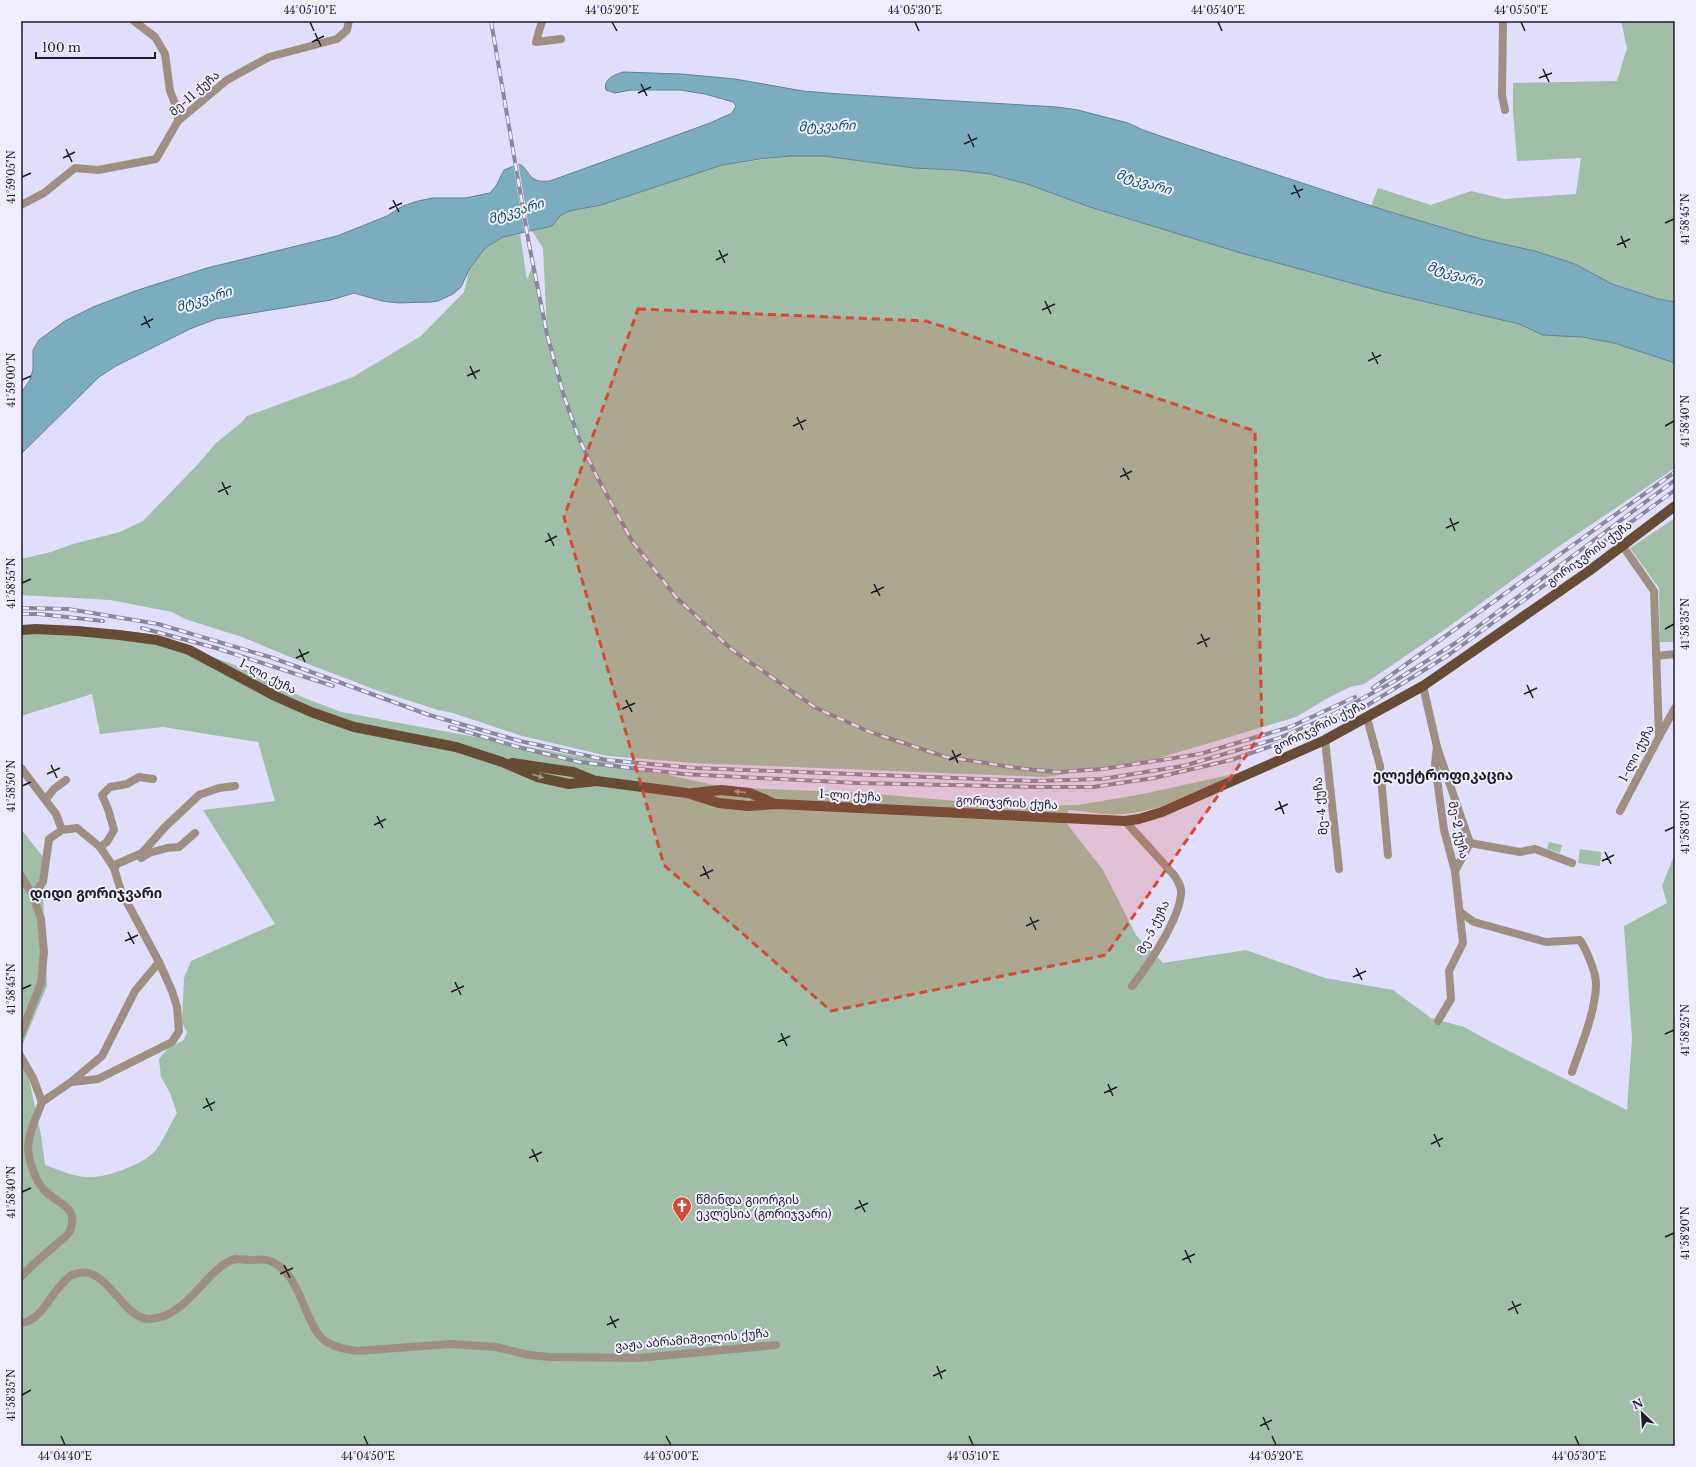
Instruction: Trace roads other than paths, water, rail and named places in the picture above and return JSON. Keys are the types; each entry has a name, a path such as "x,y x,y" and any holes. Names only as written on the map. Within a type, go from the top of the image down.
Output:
{"main road":[{"name":"გორიჯვრის ქუჩა","path":"921,811 1125,821 1139,819 1162,812 1325,740 1368,718 1423,686 1475,651 1675,506"},
{"name":"1-ლი ქუჩა","path":"21,630 36,629 77,631 157,640 189,650 275,696 311,712 354,727 456,747 502,762 574,772 597,781 687,793 719,803 748,806 777,804 921,811"}],"street":[{"path":"134,21 154,38 165,54 170,91 178,111 178,121"},
{"name":"მე-11 ქუჩა","path":"21,205 44,193 75,168 98,170 156,159 178,121 227,80 269,57 337,39 347,30 349,21"},
{"path":"542,21 536,42 561,39"},
{"path":"1503,21 1502,95 1505,110"},
{"path":"1622,545 1654,591 1659,736"},
{"path":"1656,656 1675,654"},
{"name":"მე-2 ქუჩა","path":"1423,686 1437,747 1470,843 1455,870"},
{"name":"1-ლი ქუჩა","path":"1620,811 1675,708"},
{"path":"1368,718 1380,766 1388,855"},
{"name":"მე-4 ქუჩა","path":"1325,740 1339,869"},
{"name":"მე-2 ქუჩა","path":"1437,747 1435,764 1444,830 1455,870 1463,943 1449,971 1451,999 1438,1021"},
{"path":"21,768 56,814 62,830"},
{"path":"100,847 107,842 114,830 102,795 110,787 127,784 139,777 153,779"},
{"path":"46,799 54,789 66,780"},
{"path":"116,866 142,853 165,827 199,795 219,788 235,786"},
{"name":"მე-5 ქუჩა","path":"1125,821 1174,874 1180,884 1181,895 1175,914 1162,941 1144,971 1132,986"},
{"path":"34,896 43,882 49,839 62,830 77,828 100,847 116,866 121,891 158,962 172,991 177,1007 179,1032 172,1042 98,1079 71,1082"},
{"path":"116,866 138,860 149,853 167,848 179,847 195,833"},
{"path":"1470,843 1520,852 1535,849 1572,863"},
{"path":"21,875 34,896 41,919 44,952 41,983 21,1034"},
{"path":"1460,912 1474,922 1546,942 1580,940 1588,951 1597,984 1588,1027 1572,1072"},
{"path":"21,1277 70,1233 73,1220 70,1210 63,1203 52,1198 43,1189 34,1173 29,1157 28,1147 30,1134 42,1102 71,1082 102,1056 135,991 158,962"},
{"path":"21,1057 42,1102"},
{"name":"ვაჟა აბრამიშვილის ქუჩა","path":"21,1323 32,1320 42,1310 56,1290 71,1275 80,1272 92,1274 104,1282 136,1315 148,1319 161,1317 176,1310 192,1297 222,1267 236,1260 266,1260 278,1266 288,1274 319,1335 330,1344 342,1349 357,1351 450,1344 496,1348 530,1355 550,1357 633,1358 776,1345"}],"water":[{"name":"მტკვარი","path":"623,72 681,74 735,79 803,91 839,94 1057,107 1078,110 1128,123 1143,130 1181,143 1387,211 1481,239 1535,251 1575,264 1612,284 1658,299 1675,302 1675,363 1614,343 1582,337 1543,335 1519,324 1384,292 1241,253 1090,207 1027,184 990,174 957,170 914,168 824,156 791,156 722,165 601,205 569,211 560,216 552,226 503,237 486,247 470,268 461,287 453,294 438,301 398,303 382,301 354,293 331,300 216,319 190,329 116,366 99,377 21,454 21,393 30,380 33,369 33,350 39,340 65,321 93,307 138,290 207,268 337,236 387,216 403,206 418,201 433,198 465,198 490,193 496,186 504,170 519,164 524,167 533,179 539,181 550,181 710,123 732,113 736,106 733,102 705,94 680,90 631,90 615,93 606,90 606,83 608,80"}],"railway":[{"path":"491,21 529,244 547,334 563,393 578,436 596,475 632,541 676,597 731,649 816,708 870,732 946,757 1025,769 1057,772 1103,769 1200,754 1290,727 1355,697"},
{"path":"1373,688 1675,472"},
{"path":"21,608 68,609 158,624 273,658 429,715 520,741 606,760 695,768 1034,781 1102,779 1183,766 1279,738 1330,716 1393,682 1457,642 1675,480"},
{"path":"450,727 518,747 579,762 683,774 857,783 1044,787 1093,787 1154,778 1231,760 1289,740 1363,708 1450,654 1675,490"},
{"path":"21,614 39,614 103,621"},
{"path":"142,628 216,648 333,686"}],"place":[{"name":"წმინდა გიორგის ეკლესია (გორიჯვარი)","path":"682,1223"}],"district":[{"name":"ელექტროფიკაცია","path":"1443,775"},
{"name":"დიდი გორიჯვარი","path":"96,893"}]}
